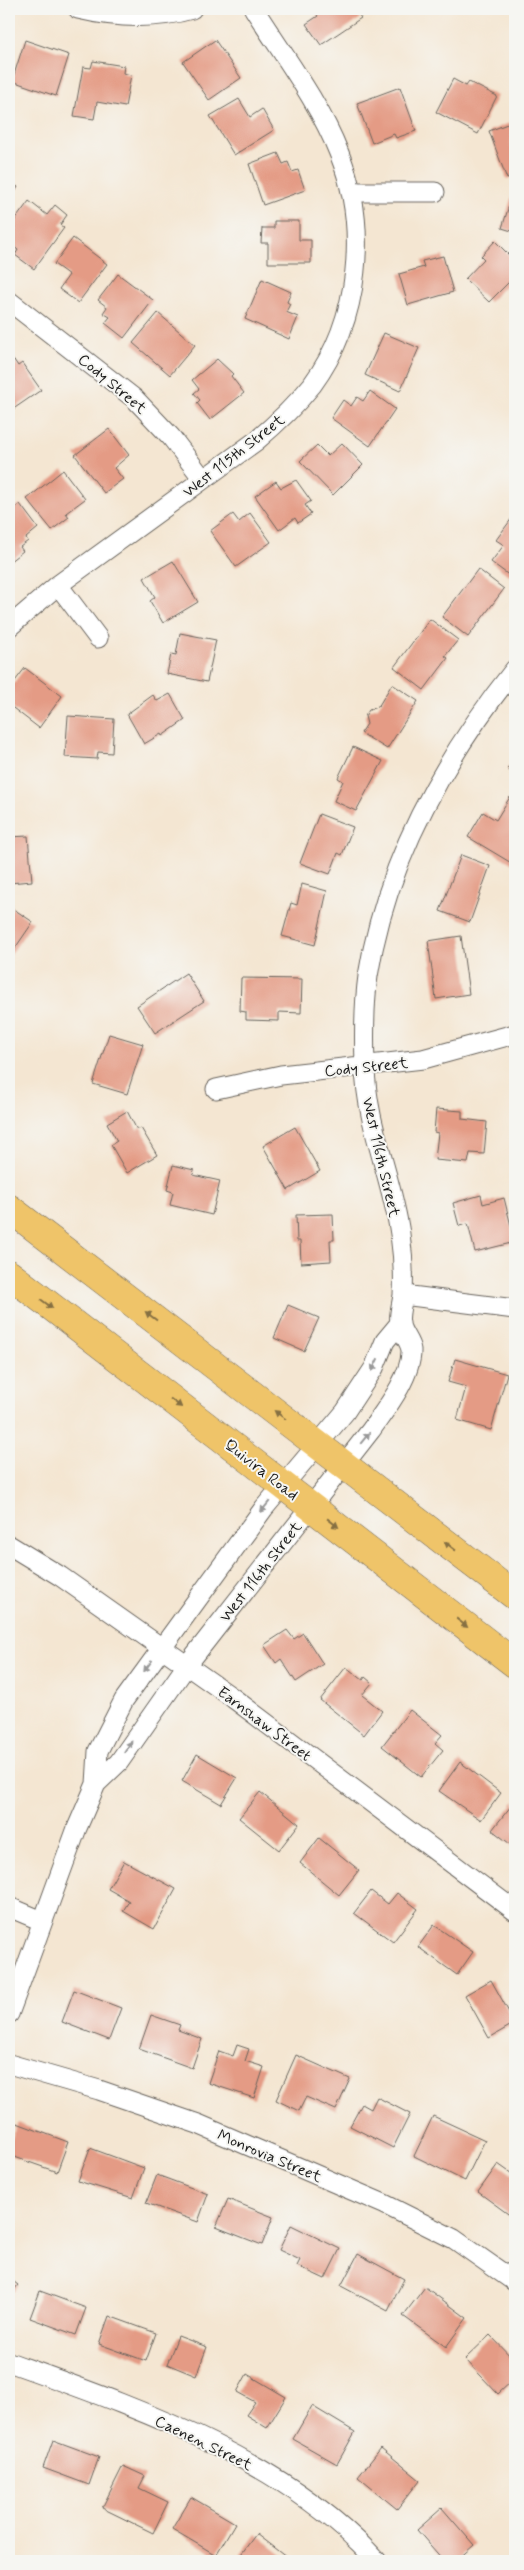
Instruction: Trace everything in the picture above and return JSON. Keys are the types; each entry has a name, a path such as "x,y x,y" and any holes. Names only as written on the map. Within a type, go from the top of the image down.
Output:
{"main road":[{"path":"9,1208 515,1596"},
{"name":"Quivira Road","path":"9,1274 515,1664"}],"street":[{"path":"78,9 119,16 140,17 192,9"},
{"name":"West 115th Street","path":"9,627 58,585 256,441 285,416 324,366 348,309 356,268 356,226 351,192 339,152 320,114 254,9"},
{"path":"351,192 435,192"},
{"name":"Cody Street","path":"9,301 135,399 171,437 203,479"},
{"path":"58,585 98,638"},
{"name":"West 116th Street","path":"96,1784 119,1762 149,1715 390,1403 407,1371 411,1350 400,1323 403,1295 400,1233 367,1098 365,1066 368,975 379,926 395,876 419,817 459,745 515,668"},
{"name":"Cody Street","path":"216,1089 281,1075 423,1060 515,1034"},
{"path":"403,1295 515,1309"},
{"name":"West 116th Street","path":"9,2014 42,1921 96,1784 98,1751 124,1700 264,1508 345,1412 374,1368 385,1341 400,1323"},
{"name":"Earnshaw Street","path":"9,1545 60,1576 187,1665 515,1910"},
{"path":"9,1907 42,1921"},
{"name":"Monrovia Street","path":"9,2064 99,2090 216,2131 393,2208 454,2239 515,2282"},
{"name":"Caenen Street","path":"9,2362 100,2395 200,2437 269,2474 318,2508 377,2561"}],"building":[{"path":"313,9 355,9 361,18 321,45 306,24 318,16"},
{"path":"25,40 69,55 56,96 12,81"},
{"path":"215,40 241,78 209,100 183,62"},
{"path":"93,61 124,66 123,73 131,75 125,107 97,102 94,119 74,116 83,67 91,68"},
{"path":"453,79 466,86 469,82 497,96 478,134 436,112"},
{"path":"400,87 416,131 396,138 394,134 372,143 357,103"},
{"path":"239,99 250,117 262,109 274,130 234,155 210,116"},
{"path":"515,121 515,176 507,179 489,131"},
{"path":"278,153 283,164 288,162 292,172 298,170 305,190 263,205 249,164"},
{"path":"9,181 18,187 9,201"},
{"path":"512,196 515,197 515,232 502,228"},
{"path":"29,201 47,215 55,205 67,215 60,225 64,228 34,269 15,255 18,250 9,243 9,228"},
{"path":"274,221 299,221 299,240 311,240 311,263 268,263 268,243 261,243 262,228 274,228"},
{"path":"73,238 107,264 78,303 59,289 69,275 54,264"},
{"path":"495,241 515,261 515,276 489,302 465,279 484,259 481,256"},
{"path":"443,256 453,292 408,305 399,274 424,267 422,261"},
{"path":"118,274 153,300 124,338 105,323 110,317 103,313 107,307 98,300"},
{"path":"262,279 291,292 287,302 290,304 286,312 298,317 289,339 245,319"},
{"path":"158,313 195,345 170,375 133,343"},
{"path":"384,333 419,348 400,391 365,375"},
{"path":"217,359 233,374 231,376 244,393 210,420 197,403 200,400 194,393 199,389 192,380"},
{"path":"14,360 18,366 22,363 41,390 9,412 9,364"},
{"path":"370,391 395,409 370,446 331,418 343,400 351,406 357,397 363,401"},
{"path":"109,429 129,455 114,468 123,479 104,493 75,455"},
{"path":"342,443 363,465 333,495 300,461 317,445 328,456"},
{"path":"63,470 85,499 66,513 69,517 52,530 27,499"},
{"path":"296,480 311,501 305,505 311,514 298,523 295,518 279,530 255,496 276,481 281,488"},
{"path":"20,504 38,528 26,538 28,541 20,547 23,551 9,562 9,513"},
{"path":"250,513 271,542 236,567 210,531 233,514 239,522"},
{"path":"515,514 515,569 510,576 491,562 504,545 496,540"},
{"path":"173,561 198,602 163,623 150,601 155,597 144,578"},
{"path":"478,569 504,589 468,637 442,617"},
{"path":"430,619 458,640 445,656 448,658 424,690 394,667"},
{"path":"180,633 216,640 207,682 167,674 171,654 176,655"},
{"path":"25,668 62,696 39,728 9,705 9,689"},
{"path":"392,684 418,701 387,749 361,733 367,724 365,716 369,710 378,707"},
{"path":"170,694 185,720 162,736 161,734 144,744 127,714 153,695 157,701"},
{"path":"68,716 114,719 112,753 98,752 97,759 65,757"},
{"path":"353,747 383,761 356,811 334,801 343,781 338,778"},
{"path":"515,761 515,777 507,768"},
{"path":"510,797 515,800 513,864 468,837 483,812 496,820"},
{"path":"319,814 353,827 342,855 338,853 330,874 300,863"},
{"path":"28,836 32,881 9,883 9,837"},
{"path":"461,855 490,866 470,922 440,911"},
{"path":"302,884 327,891 315,945 282,936 291,903 297,905"},
{"path":"9,906 33,922 9,957"},
{"path":"461,936 469,994 436,999 428,941"},
{"path":"186,973 204,1001 155,1033 137,1006"},
{"path":"241,978 302,979 301,1013 279,1012 279,1021 246,1020 246,1012 240,1011"},
{"path":"109,1034 143,1044 127,1094 93,1084"},
{"path":"436,1109 462,1111 462,1119 487,1122 484,1154 470,1153 468,1163 435,1160 438,1133 434,1132"},
{"path":"127,1111 137,1130 141,1128 157,1155 127,1173 111,1145 117,1141 107,1123"},
{"path":"295,1127 320,1171 288,1190 263,1146"},
{"path":"173,1165 194,1170 193,1175 220,1181 212,1215 170,1205 173,1192 167,1190"},
{"path":"481,1195 483,1204 504,1198 515,1242 475,1252 468,1224 459,1226 453,1203"},
{"path":"333,1214 334,1240 330,1240 331,1261 301,1263 300,1241 297,1241 296,1215"},
{"path":"288,1305 319,1318 304,1351 274,1338"},
{"path":"455,1359 507,1374 491,1430 457,1420 466,1387 448,1382"},
{"path":"287,1630 294,1639 303,1633 323,1664 296,1682 281,1659 276,1663 264,1645"},
{"path":"346,1667 363,1680 365,1677 372,1683 362,1695 382,1711 364,1735 320,1700"},
{"path":"410,1710 442,1735 435,1743 443,1750 421,1777 382,1746"},
{"path":"197,1754 237,1778 221,1804 182,1781"},
{"path":"460,1762 501,1793 481,1820 439,1791"},
{"path":"260,1792 299,1824 279,1850 239,1818"},
{"path":"515,1801 515,1846 514,1847 492,1830"},
{"path":"319,1838 359,1870 339,1895 300,1863"},
{"path":"124,1861 176,1889 154,1929 123,1911 129,1901 108,1889"},
{"path":"371,1891 388,1904 397,1893 418,1909 393,1942 354,1913"},
{"path":"434,1925 473,1952 457,1975 418,1947"},
{"path":"491,1980 515,2023 489,2038 465,1995"},
{"path":"74,1990 121,2008 109,2040 62,2022"},
{"path":"151,2015 180,2025 178,2030 202,2039 192,2068 139,2049"},
{"path":"237,2045 249,2049 245,2061 264,2067 254,2098 208,2083 219,2051 233,2056"},
{"path":"296,2055 350,2079 336,2110 306,2097 299,2111 276,2100"},
{"path":"377,2097 410,2114 393,2148 350,2126 362,2104 371,2109"},
{"path":"433,2116 485,2140 465,2181 414,2156"},
{"path":"17,2123 68,2142 57,2172 9,2155 9,2147"},
{"path":"90,2148 144,2168 133,2198 78,2181"},
{"path":"498,2164 515,2176 515,2219 478,2192"},
{"path":"157,2175 208,2194 198,2222 146,2203"},
{"path":"228,2199 273,2217 262,2245 216,2227"},
{"path":"291,2225 340,2249 325,2279 297,2266 300,2260 279,2250"},
{"path":"358,2254 404,2279 388,2311 341,2286"},
{"path":"9,2278 18,2285 9,2296"},
{"path":"425,2287 467,2318 446,2347 403,2316"},
{"path":"40,2291 86,2308 76,2335 30,2318"},
{"path":"109,2316 156,2333 146,2361 99,2344"},
{"path":"490,2335 515,2361 515,2378 498,2394 465,2359"},
{"path":"178,2336 207,2347 196,2376 167,2364"},
{"path":"247,2374 286,2397 267,2428 246,2415 255,2402 237,2392"},
{"path":"312,2406 355,2432 337,2464 293,2439"},
{"path":"53,2440 99,2457 89,2485 43,2468"},
{"path":"381,2448 420,2480 397,2509 358,2477"},
{"path":"123,2466 145,2476 139,2488 168,2502 153,2533 102,2508"},
{"path":"191,2497 235,2523 216,2555 172,2529"},
{"path":"442,2508 474,2545 456,2561 444,2561 417,2530"},
{"path":"256,2534 291,2561 245,2561 239,2557"}]}
